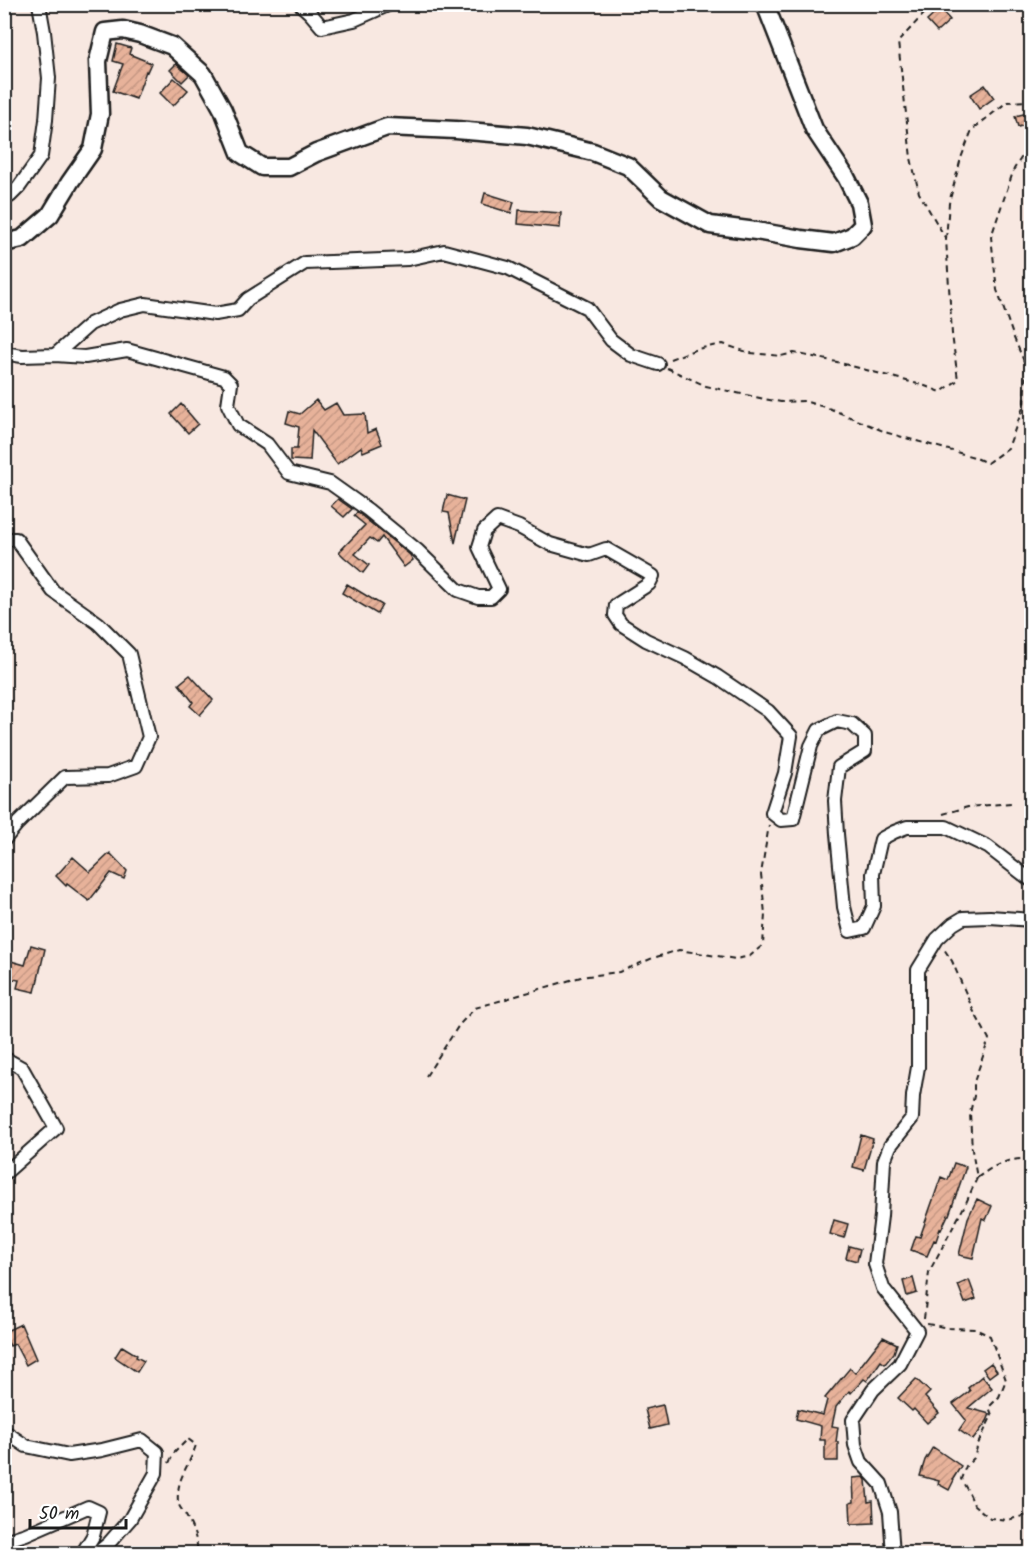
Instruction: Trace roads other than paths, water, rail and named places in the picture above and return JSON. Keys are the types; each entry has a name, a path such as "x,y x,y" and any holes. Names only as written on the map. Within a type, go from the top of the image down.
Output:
{"main road":[{"path":"4,243 22,239 50,215 93,150 100,114 98,61 105,32 123,30 172,46 203,74 223,110 240,153 262,167 289,167 316,153 387,127 527,136 593,152 628,166 661,198 710,225 834,243 852,236 863,225 859,203 846,177 814,129 765,4"}],"street":[{"path":"4,197 10,196 19,187 41,156 49,78 45,32 39,4"},
{"path":"300,4 322,27 354,20 390,4"},
{"path":"55,355 90,324 120,310 145,304 215,314 238,310 248,299 305,263 408,259 444,251 508,268 587,308 611,340 631,355 658,364"},
{"path":"4,353 22,356 85,357 127,350 224,377 231,384 228,405 238,425 267,444 289,473 330,483 368,510 418,551 458,590 478,597 491,597 499,589 479,547 484,531 497,519 519,526 550,544 589,555 606,549 644,569 653,576 649,584 616,605 615,615 621,624 646,640 686,658 718,677 768,711 791,736 785,773 772,813 781,820 794,819 812,746 819,730 837,721 852,724 865,736 865,751 839,766 835,801 844,907 850,931 864,928 874,906 873,874 881,839 907,827 946,827 988,848 1032,881"},
{"path":"4,539 16,539 53,591 98,623 129,654 149,737 136,766 108,776 65,777 4,840"},
{"path":"893,1554 890,1512 881,1484 861,1462 855,1444 853,1420 873,1390 900,1364 917,1331 883,1288 875,1264 884,1161 890,1146 912,1118 918,1067 918,970 937,939 963,918 1032,920"},
{"path":"4,1058 22,1068 56,1128 4,1174"},
{"path":"4,1431 26,1446 69,1455 142,1440 158,1452 156,1473 130,1519 96,1554"},
{"path":"4,1541 88,1507 99,1512 93,1536 82,1554"}]}
